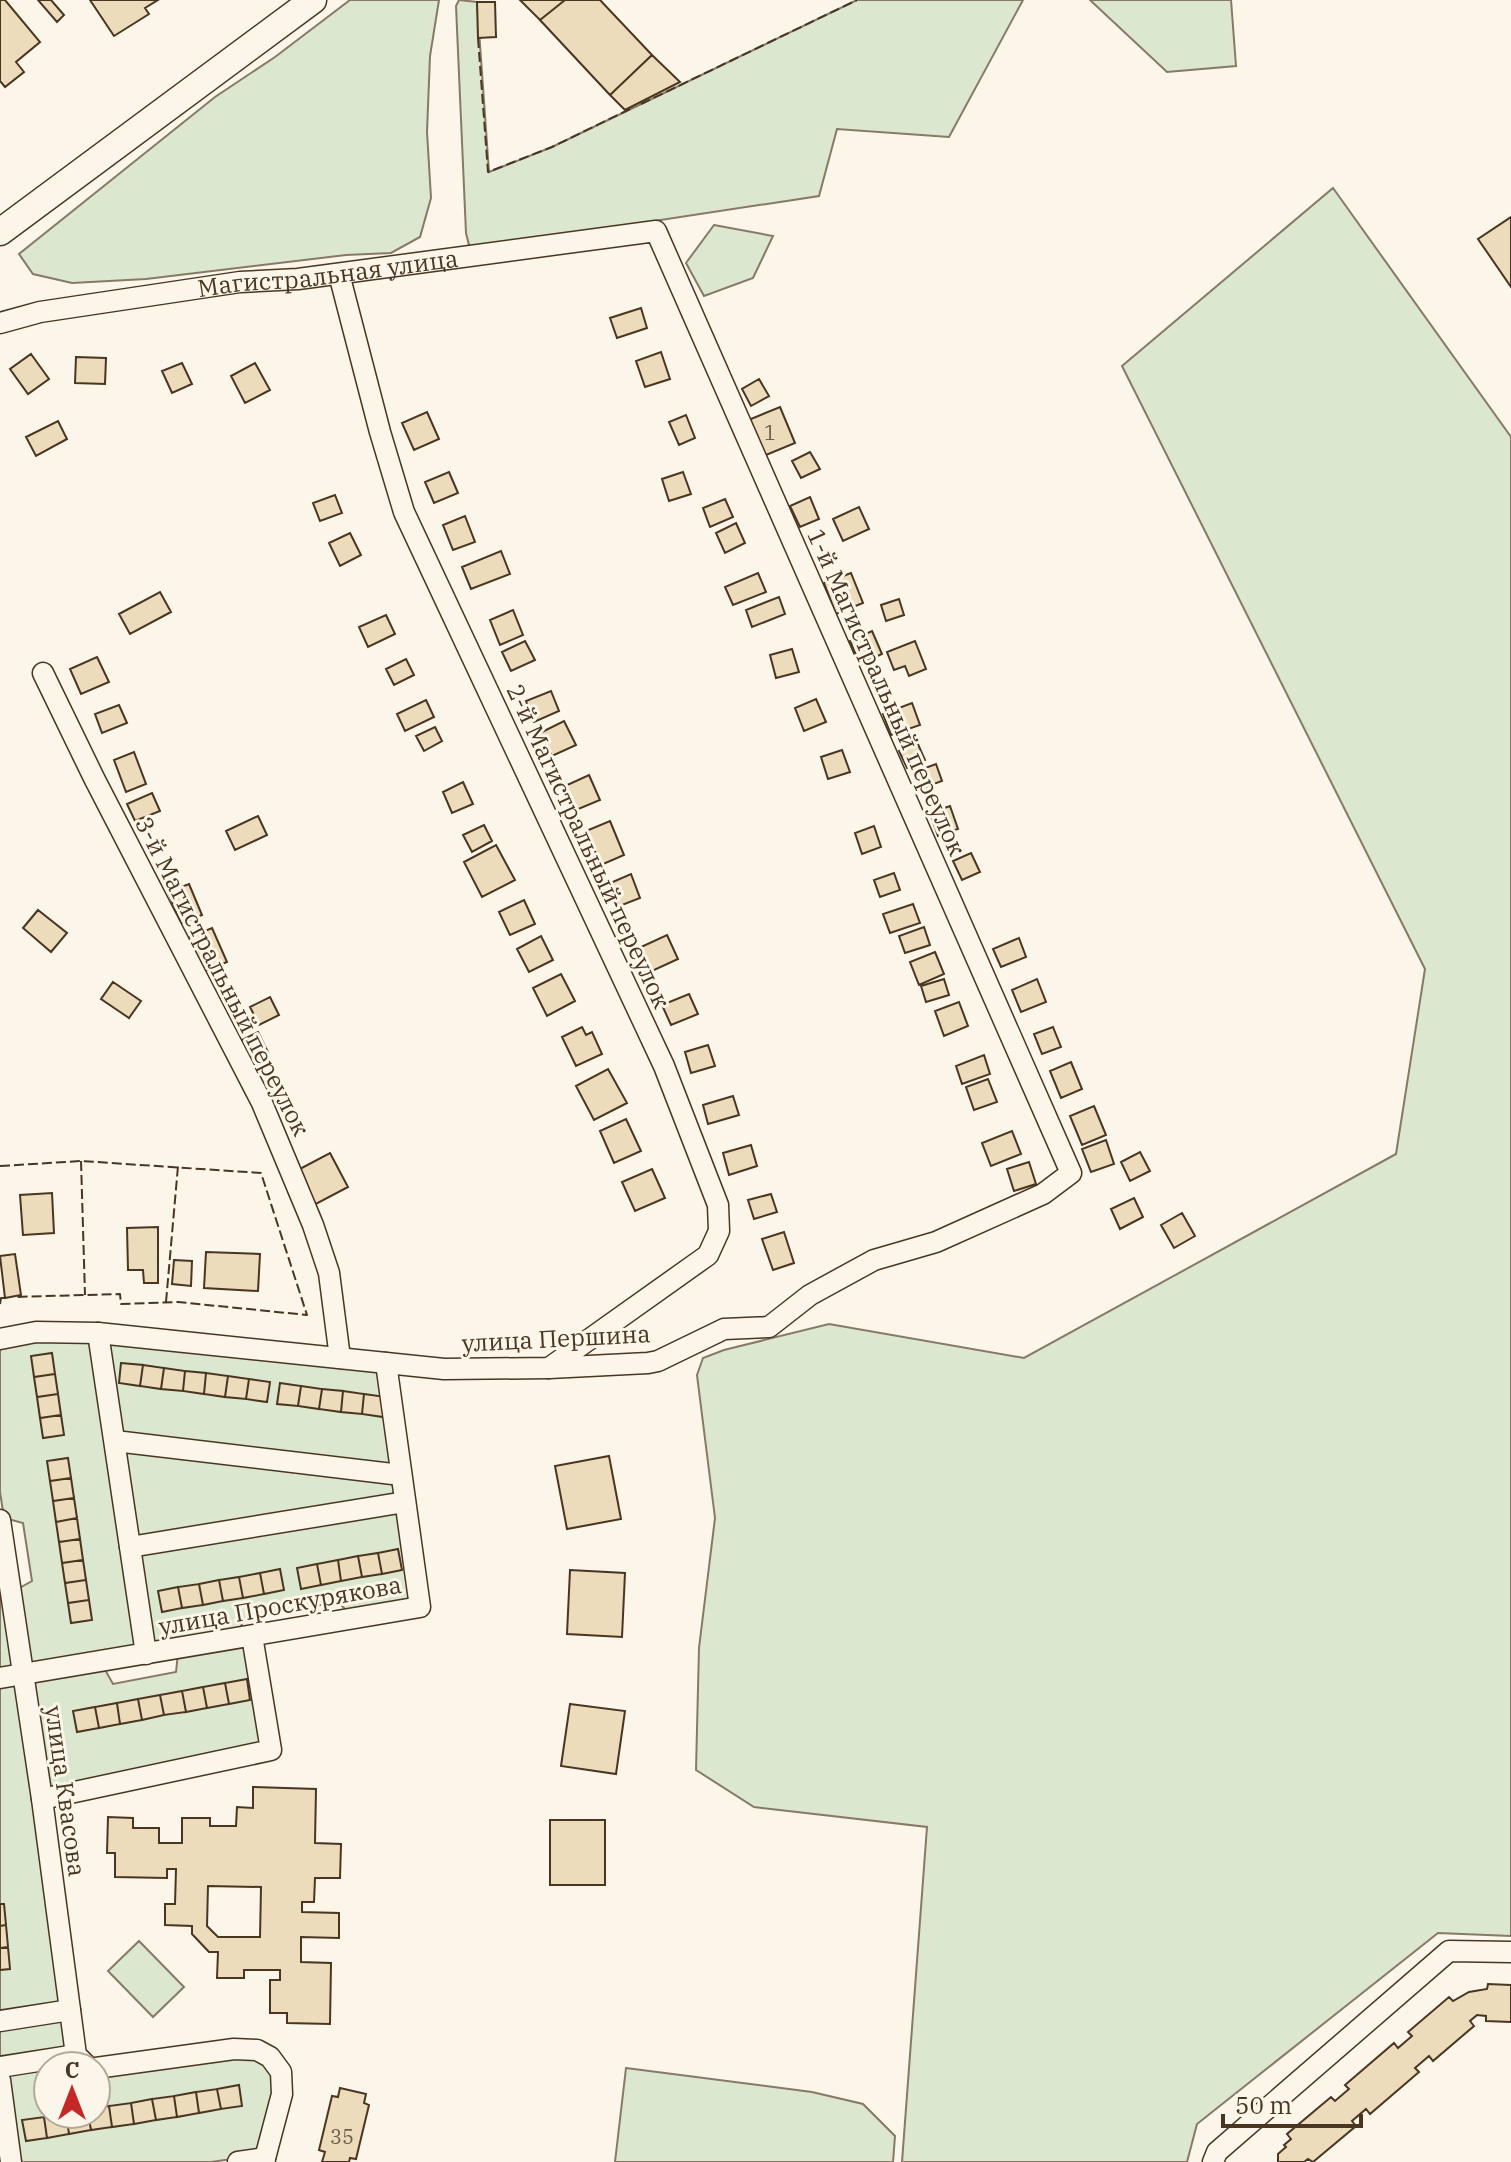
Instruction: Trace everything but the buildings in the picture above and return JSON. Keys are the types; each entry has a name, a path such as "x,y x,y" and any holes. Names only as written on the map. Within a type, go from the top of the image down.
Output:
{"main road":[{"path":"0,232 313,0"}],"street":[{"name":"Магистральная улица","path":"0,323 40,312 240,282 339,274 656,231"},
{"name":"1-й Магистральный переулок","path":"656,231 1071,1173"},
{"name":"2-й Магистральный переулок","path":"339,274 404,512 664,1066 718,1205 719,1231 708,1255 549,1368"},
{"name":"3-й Магистральный переулок","path":"43,673 262,1103 313,1225 329,1273 340,1358"},
{"name":"улица Першина","path":"0,1339 36,1332 98,1333 444,1369 648,1363 724,1329 769,1327 810,1295 874,1260 936,1242 1043,1194 1071,1173"},
{"path":"98,1333 146,1654"},
{"name":"улица Проскурякова","path":"0,1678 420,1607 386,1363"},
{"path":"115,1441 401,1475"},
{"path":"130,1547 405,1502"},
{"name":"улица Квасова","path":"0,1520 70,2010 79,2050"},
{"path":"42,1799 271,1750 252,1636"},
{"path":"1213,2162 1217,2152 1449,1951 1511,1952"},
{"path":"0,2021 70,2010"},
{"path":"112,2066 234,2049 257,2050 270,2057 281,2072 282,2094 265,2160 238,2162"},
{"path":"0,2067 32,2065"},
{"path":"0,2080 11,2162"}],"green space":[{"path":"350,0 439,0 430,56 427,132 431,198 420,237 391,253 346,255 146,279 72,283 33,274 19,254 215,97 275,57"},
{"path":"459,0 477,2 489,172 552,147 857,0 1023,0 949,137 837,129 819,196 470,249 466,233 456,6"},
{"path":"1090,0 1231,0 1236,66 1167,72"},
{"path":"1333,188 1511,437 1511,1936 1438,1933 1197,2124 1187,2162 902,2162 927,1827 754,1807 696,1770 699,1648 715,1518 697,1375 703,1358 829,1324 1024,1358 1396,1154 1425,969 1122,366"},
{"path":"714,225 773,236 753,278 704,296 686,263"},
{"path":"94,1338 141,1648 26,1668 14,1591 32,1581 23,1523 4,1518 0,1492 0,1344"},
{"path":"103,1338 383,1368 397,1471 119,1437"},
{"path":"122,1448 398,1481 400,1497 136,1537"},
{"path":"401,1508 414,1602 350,1614 338,1602 245,1618 238,1632 148,1647 134,1550"},
{"path":"0,1551 18,1672 0,1675"},
{"path":"248,1642 266,1745 46,1793 27,1679 103,1666 113,1684 176,1672 178,1653"},
{"path":"20,1680 65,2008 0,2017 0,1683"},
{"path":"139,1941 184,1987 153,2017 108,1971"},
{"path":"66,2014 71,2050 32,2050 32,2057 0,2062 0,2024"},
{"path":"257,2054 278,2073 259,2155 211,2162 16,2162 3,2070 32,2066 32,2130 112,2130 112,2070"},
{"path":"626,2068 812,2092 863,2104 895,2136 893,2162 615,2162"}],"fence":[{"path":"641,104 857,0"},
{"path":"478,38 488,172 552,147 630,109"},
{"path":"81,1161 85,1295"},
{"path":"0,1166 81,1161 261,1173 307,1315 178,1302 121,1304 120,1294 14,1297"},
{"path":"166,1302 178,1166"},
{"path":"0,1304 1,1298 5,1298"}]}
